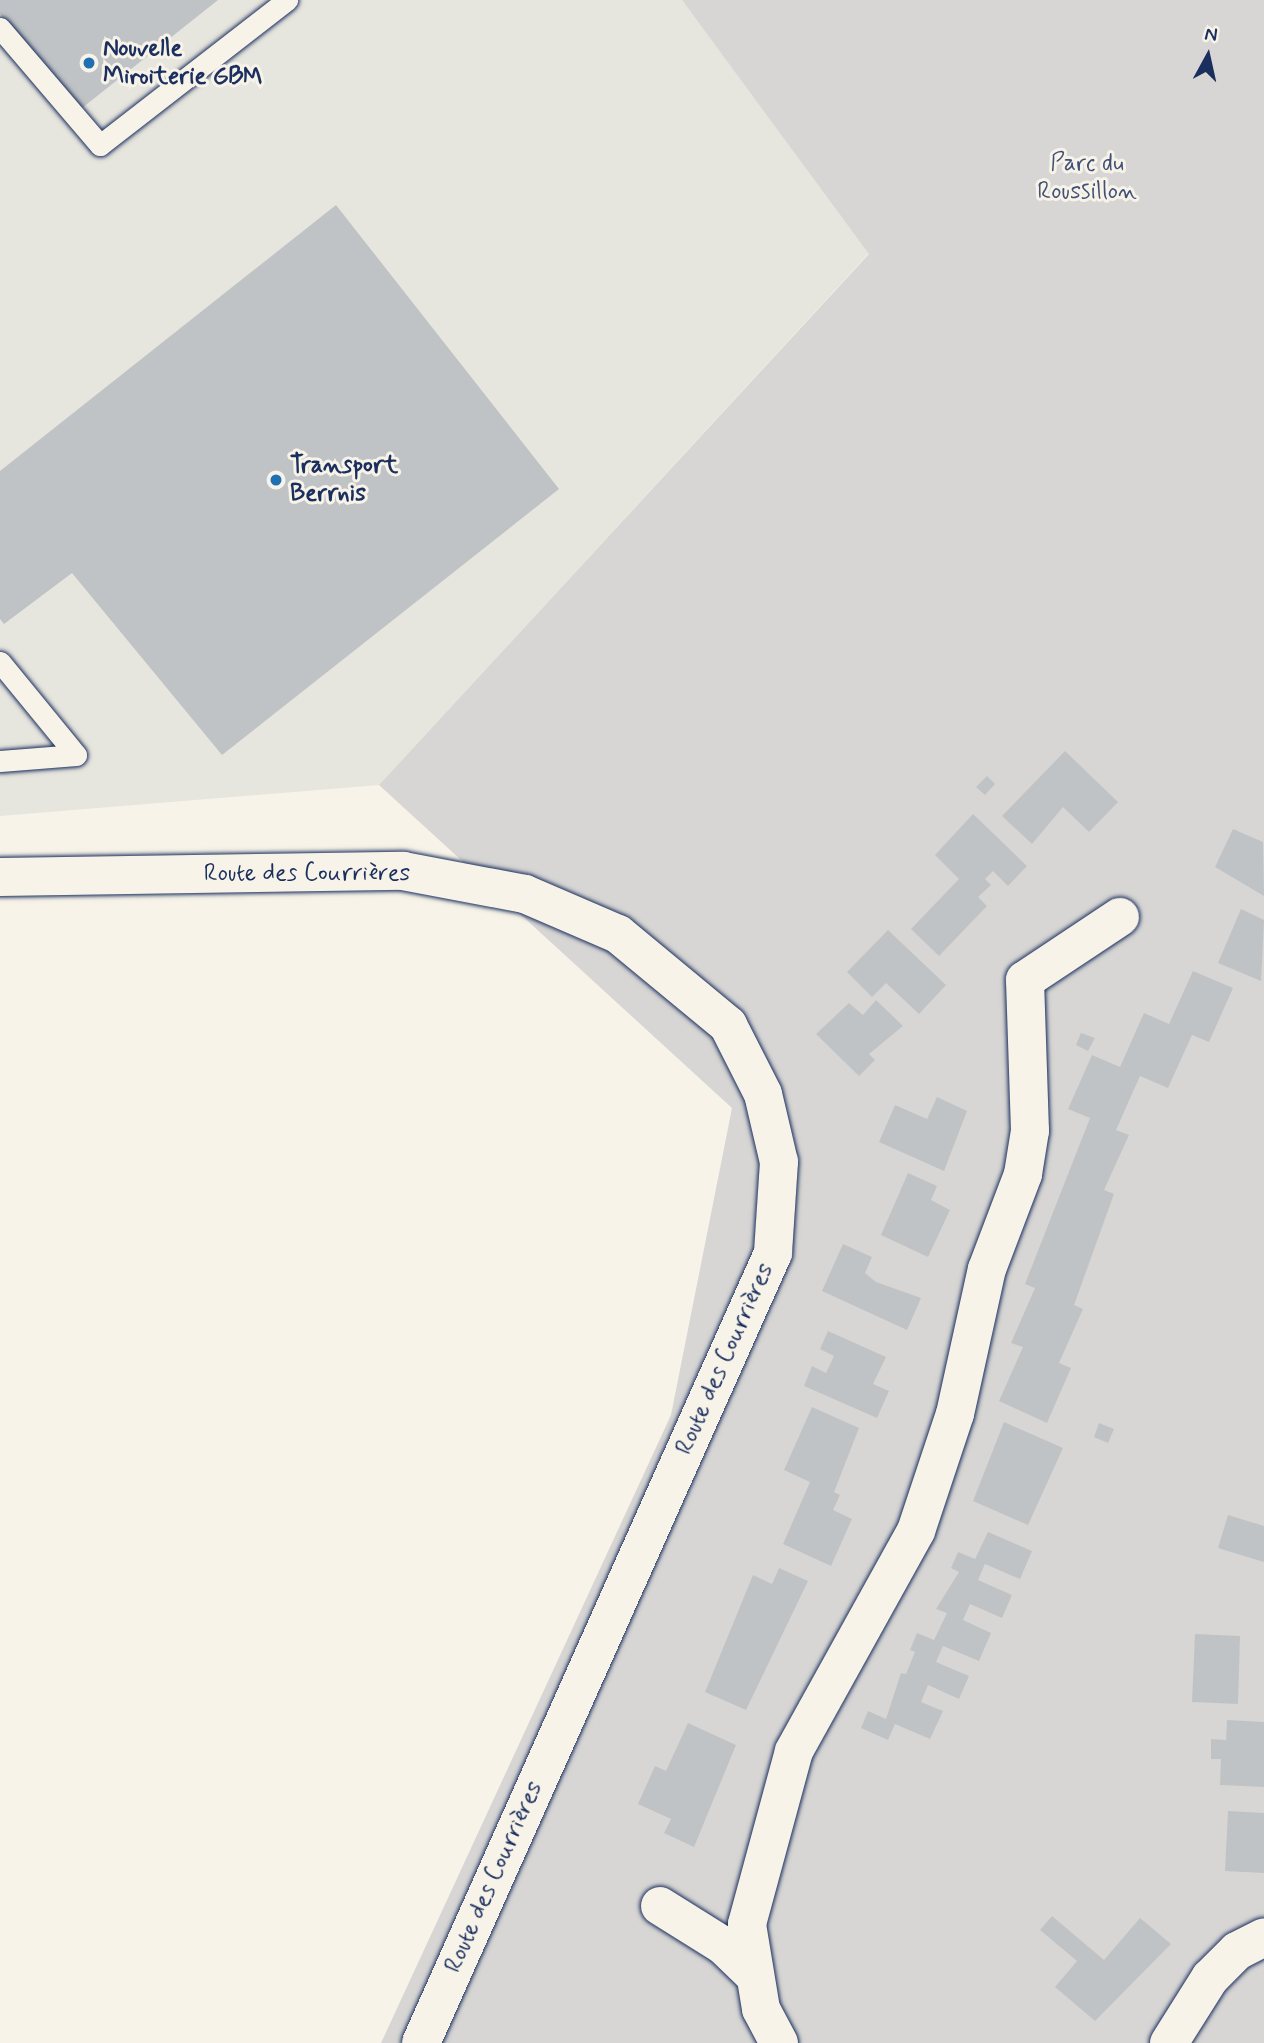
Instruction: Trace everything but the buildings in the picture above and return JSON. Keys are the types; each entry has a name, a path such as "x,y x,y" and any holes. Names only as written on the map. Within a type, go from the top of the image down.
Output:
{"main road":[{"name":"Route des Courrières","path":"0,877 403,871 525,894 618,934 727,1025 763,1094 779,1162 773,1253 421,2043"},
{"path":"779,2043 761,2009 747,1924 794,1751 916,1531 955,1414 987,1269 1023,1174 1030,1130 1025,980 1121,916"},
{"path":"660,1906 724,1946 755,1976"},
{"path":"1169,2043 1210,1978 1237,1951 1264,1937"}],"lane":[{"path":"0,28 100,145 287,0"},
{"path":"0,662 76,755 0,761"}],"shaded area":[{"path":"0,0 682,0 869,253 379,785 0,816"}],"green space":[{"name":"Parc du Roussillon","path":"682,0 1264,0 1264,2043 381,2043 671,1415 732,1108 379,785 869,254"}],"place":[{"name":"Nouvelle Miroiterie GBM","path":"89,63"},
{"name":"Transport Berrnis","path":"276,480"}]}
